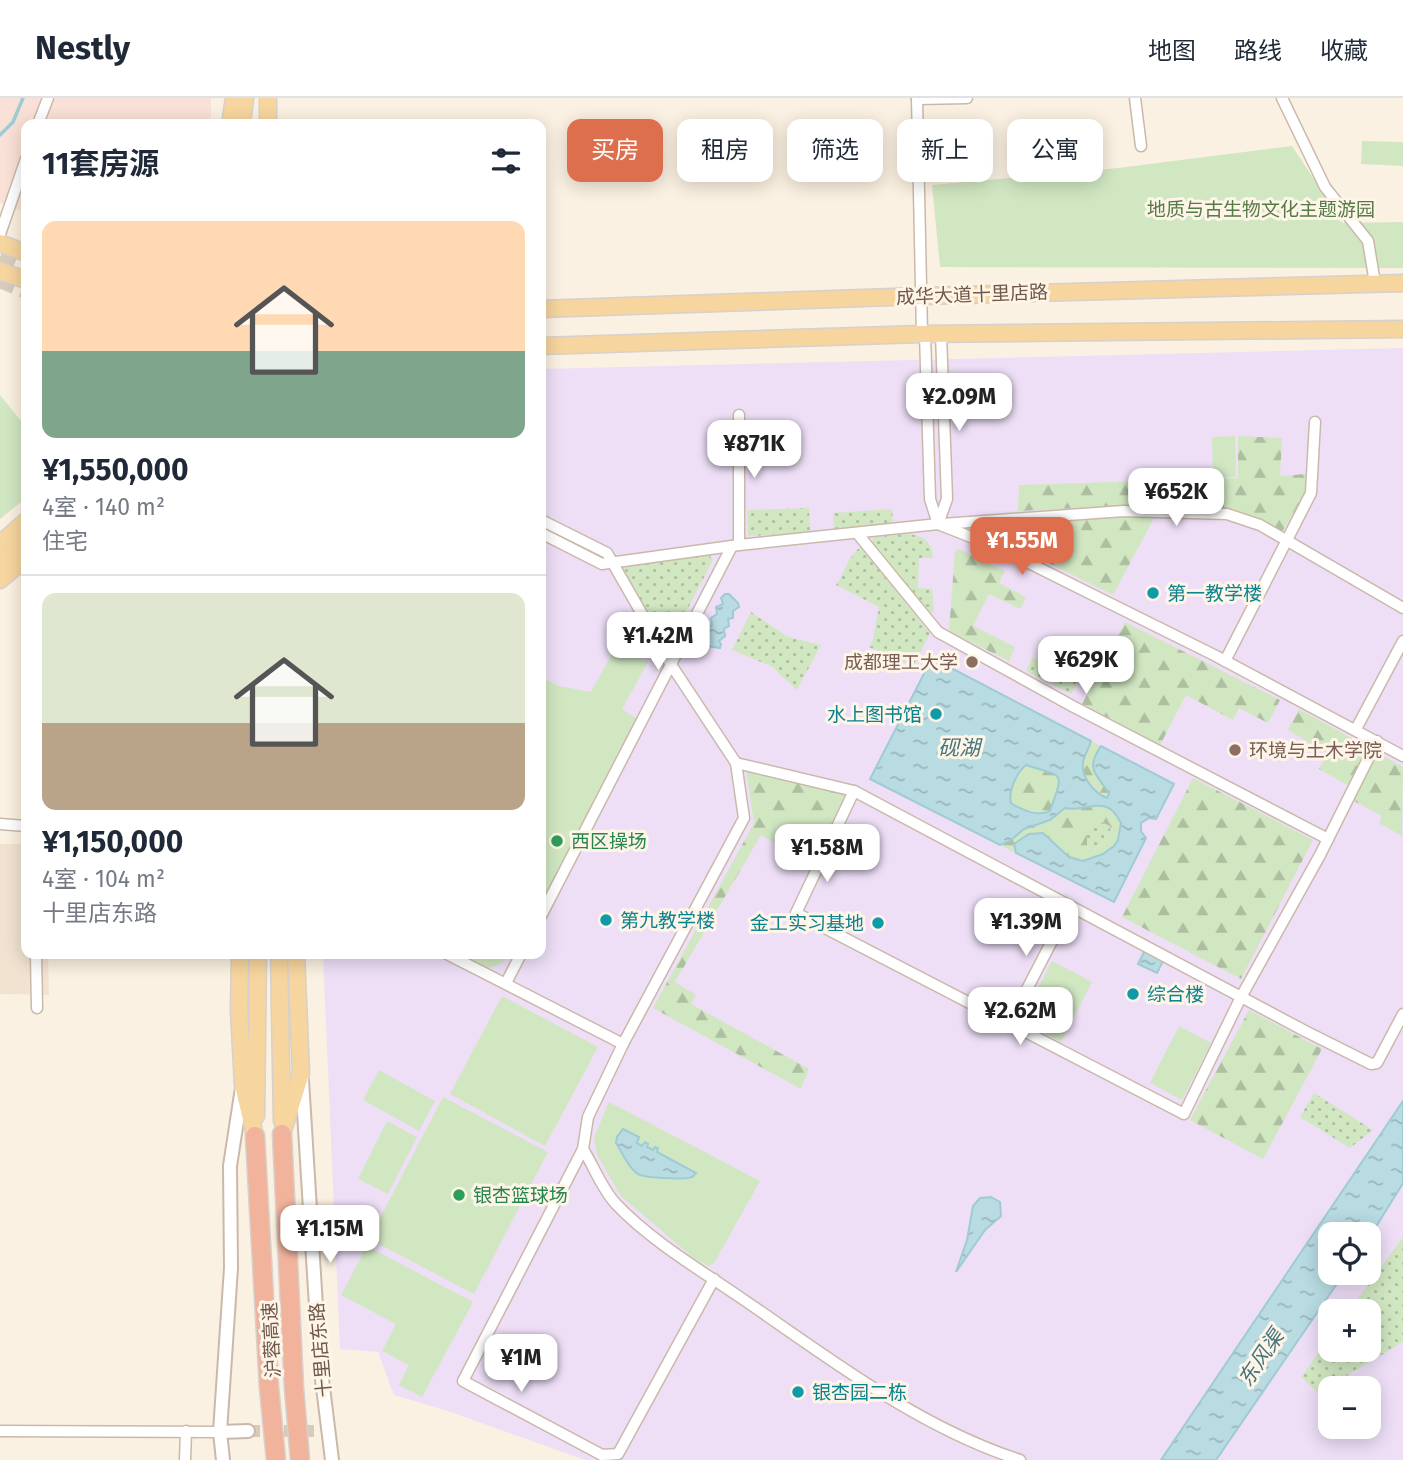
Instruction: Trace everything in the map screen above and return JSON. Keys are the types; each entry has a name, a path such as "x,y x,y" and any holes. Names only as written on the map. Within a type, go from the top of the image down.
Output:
{"highway":[{"name":"沪蓉高速","path":"282,1134 300,1460"},
{"name":"沪蓉高速","path":"254,1136 276,1460"}],"main road":[{"path":"228,98 229,119"},
{"path":"230,119 234,98"},
{"path":"243,119 245,98"},
{"path":"268,98 268,119"},
{"path":"0,243 21,251"},
{"path":"0,271 21,278"},
{"name":"成华大道十里店路","path":"546,309 1403,283"},
{"name":"成华大道十里店路","path":"546,346 923,334 1403,329"},
{"path":"0,531 21,513"},
{"path":"0,544 21,525"},
{"path":"0,562 21,543"},
{"path":"0,580 21,562"},
{"path":"240,959 239,1010 243,1085 254,1136"},
{"path":"254,1136 257,1086 257,959"},
{"path":"279,959 282,1134"},
{"path":"282,1134 301,1073 296,959"}],"street":[{"path":"40,119 48,98"},
{"path":"938,524 930,499 920,296 917,99 967,98"},
{"path":"1135,98 1142,146"},
{"path":"1282,98 1325,187 1368,241 1375,283"},
{"path":"0,234 21,173"},
{"path":"938,524 947,499 941,334"},
{"path":"546,906 670,663 735,545 739,415"},
{"path":"1224,661 1311,493 1315,422"},
{"path":"546,536 602,564 735,545 938,524 1124,511 1227,514 1260,525 1403,608"},
{"path":"546,522 607,553 670,663 736,763 744,818 623,1044 588,1117 583,1149 463,1381 602,1455 618,1454 714,1279"},
{"path":"938,524 999,548 1224,661 1403,756"},
{"path":"858,533 938,632 1074,707 1328,839"},
{"path":"1356,729 1403,641"},
{"path":"854,791 796,913 1184,1114 1241,997 1328,839 1377,741"},
{"path":"736,763 854,791 1371,1064 1377,1063 1403,1014"},
{"path":"0,824 21,826"},
{"path":"1009,1024 1070,906"},
{"path":"36,959 37,1007"},
{"path":"457,959 623,1044"},
{"path":"506,984 518,959"},
{"name":"十里店东路","path":"301,1073 321,1431 332,1460"},
{"path":"223,1460 220,1432 230,1268 230,1166 243,1085"},
{"path":"583,1149 616,1204 675,1252 880,1394 943,1427 1020,1460"},
{"path":"0,1431 248,1431"},
{"path":"186,1432 186,1460"}],"shaded area":[{"path":"0,98 211,98 211,119 21,119 21,210 0,203"},
{"name":"成都理工大学","path":"1403,348 1403,1460 585,1460 445,1410 394,1395 378,1352 340,1349 323,959 546,959 546,369"},
{"path":"0,844 21,844 21,959 48,959 49,995 0,994"}],"green space":[{"path":"1362,141 1403,142 1403,166 1361,164"},
{"name":"地质与古生物文化主题游园","path":"1292,146 1343,223 1403,222 1403,268 940,267 932,185 993,182 993,179 1007,178 1007,182 1103,182 1103,169"},
{"path":"0,395 21,421 21,502 0,519"},
{"path":"1235,436 1236,477 1213,477 1212,437"},
{"path":"1238,436 1282,438 1280,476 1306,474 1306,491 1282,532 1231,508 1119,506 1018,511 1019,485 1238,478"},
{"path":"809,508 810,533 748,536 747,510"},
{"path":"892,509 893,525 834,529 833,513"},
{"path":"1123,516 1154,518 1113,595 999,538 1001,525"},
{"path":"909,534 919,536 931,548 933,558 919,558 918,588 932,589 934,611 930,613 876,550 872,540 875,537"},
{"path":"861,547 930,633 914,666 869,647 879,607 836,585 853,555"},
{"path":"959,549 1005,571 999,583 1026,597 1020,609 989,594 973,626 1015,647 1009,661 949,631 955,551"},
{"path":"709,555 713,560 672,639 664,642 622,573 627,564"},
{"path":"751,612 788,637 821,645 797,690 771,666 732,650"},
{"path":"1125,622 1280,700 1268,723 1239,708 1233,720 1186,695 1159,747 1081,706"},
{"name":"西区操场","path":"617,645 648,662 622,709 637,719 546,894 546,680 559,686 591,692"},
{"path":"1033,657 1079,680 1071,694 1026,671"},
{"path":"1299,709 1369,748 1349,786 1319,769 1327,753 1288,730"},
{"path":"1091,741 1101,746 1094,766 1109,793 1107,798 1093,789 1084,774 1084,760"},
{"path":"1377,753 1403,767 1402,836 1379,823 1382,816 1352,800"},
{"path":"1026,765 1058,777 1058,788 1047,813 1021,809 1011,803 1010,792 1022,767"},
{"path":"746,770 848,794 824,844 817,842 826,822 802,807 780,846 761,835 675,982 696,995 691,1004 809,1069 801,1089 653,1008 754,823"},
{"path":"1193,778 1313,840 1241,979 1122,917"},
{"path":"1097,804 1108,808 1121,823 1114,846 1103,854 1083,861 1069,857 1043,833 1034,833 1014,844 1016,853 1000,845 1010,841 1024,829 1050,820 1065,808 1076,809","holes":["1101,822 1110,826 1111,833 1100,847 1090,850 1087,847 1087,827"]},
{"path":"802,807 826,822 817,842 789,830"},
{"path":"1100,822 1110,826 1111,833 1100,847 1090,850 1087,846 1087,827"},
{"path":"466,959 506,959 491,967"},
{"path":"1052,961 1092,982 1061,1042 1021,1021"},
{"path":"502,996 598,1047 545,1146 450,1094"},
{"path":"1249,1010 1322,1049 1263,1159 1190,1120"},
{"path":"1179,1026 1211,1043 1182,1100 1150,1083"},
{"path":"379,1070 435,1101 419,1131 363,1100"},
{"path":"1314,1093 1373,1130 1350,1148 1300,1117"},
{"name":"银杏篮球场","path":"443,1097 548,1152 474,1294 369,1239"},
{"path":"609,1102 760,1181 714,1263 709,1266 695,1259 621,1196 597,1155 594,1137"},
{"path":"387,1121 417,1137 388,1194 358,1179"},
{"path":"1403,1237 1403,1342 1381,1355 1381,1299 1358,1299 1368,1285 1381,1285 1381,1267"},
{"path":"367,1246 473,1302 422,1397 399,1385 409,1365 382,1351 396,1324 341,1295"},
{"path":"1318,1354 1318,1362 1370,1362 1346,1376 1318,1376 1318,1393 1301,1377"}],"water":[{"path":"729,594 739,607 733,611 733,618 728,619 729,626 724,629 725,636 719,641 720,648 702,645 700,638 706,635 705,628 712,625 711,618 717,614 716,607 723,604 721,598"},
{"name":"砚湖","path":"932,658 1091,741 1084,760 1084,774 1089,784 1102,796 1107,798 1109,793 1093,766 1101,746 1174,784 1156,819 1149,818 1141,823 1141,831 1146,838 1114,902 1016,853 1014,844 1029,834 1043,833 1069,857 1083,861 1103,854 1118,840 1121,823 1109,808 1065,808 1050,820 1024,829 1010,841 1000,845 870,779","holes":["1026,765 1054,774 1058,778 1058,788 1050,811 1030,812 1011,803 1014,782"]},
{"path":"1145,950 1164,959 1157,973 1138,964"},
{"path":"1403,1101 1403,1183 1379,1222 1321,1222"},
{"path":"623,1129 639,1137 637,1143 642,1146 645,1142 647,1147 653,1150 658,1148 657,1152 696,1173 692,1177 682,1178 638,1174 616,1143"},
{"path":"991,1197 1000,1202 1001,1216 985,1230 956,1272 967,1240 973,1206 980,1198"},
{"name":"东风渠","path":"1318,1227 1318,1285 1336,1285 1326,1299 1318,1299 1318,1311 1216,1460 1161,1460"}],"waterway":[{"path":"0,135 13,122 23,98"}],"tunnel":[{"path":"0,257 21,267"},
{"path":"0,280 21,289"},
{"path":"248,1431 316,1431"}],"place":[{"name":"第一教学楼","path":"1153,593"},
{"name":"成都理工大学","path":"972,662"},
{"name":"水上图书馆","path":"936,714"},
{"name":"环境与土木学院","path":"1235,750"},
{"name":"西区操场","path":"557,841"},
{"name":"第九教学楼","path":"606,920"},
{"name":"金工实习基地","path":"878,923"},
{"name":"综合楼","path":"1133,994"},
{"name":"银杏篮球场","path":"459,1195"},
{"name":"银杏园二栋","path":"798,1392"}]}
